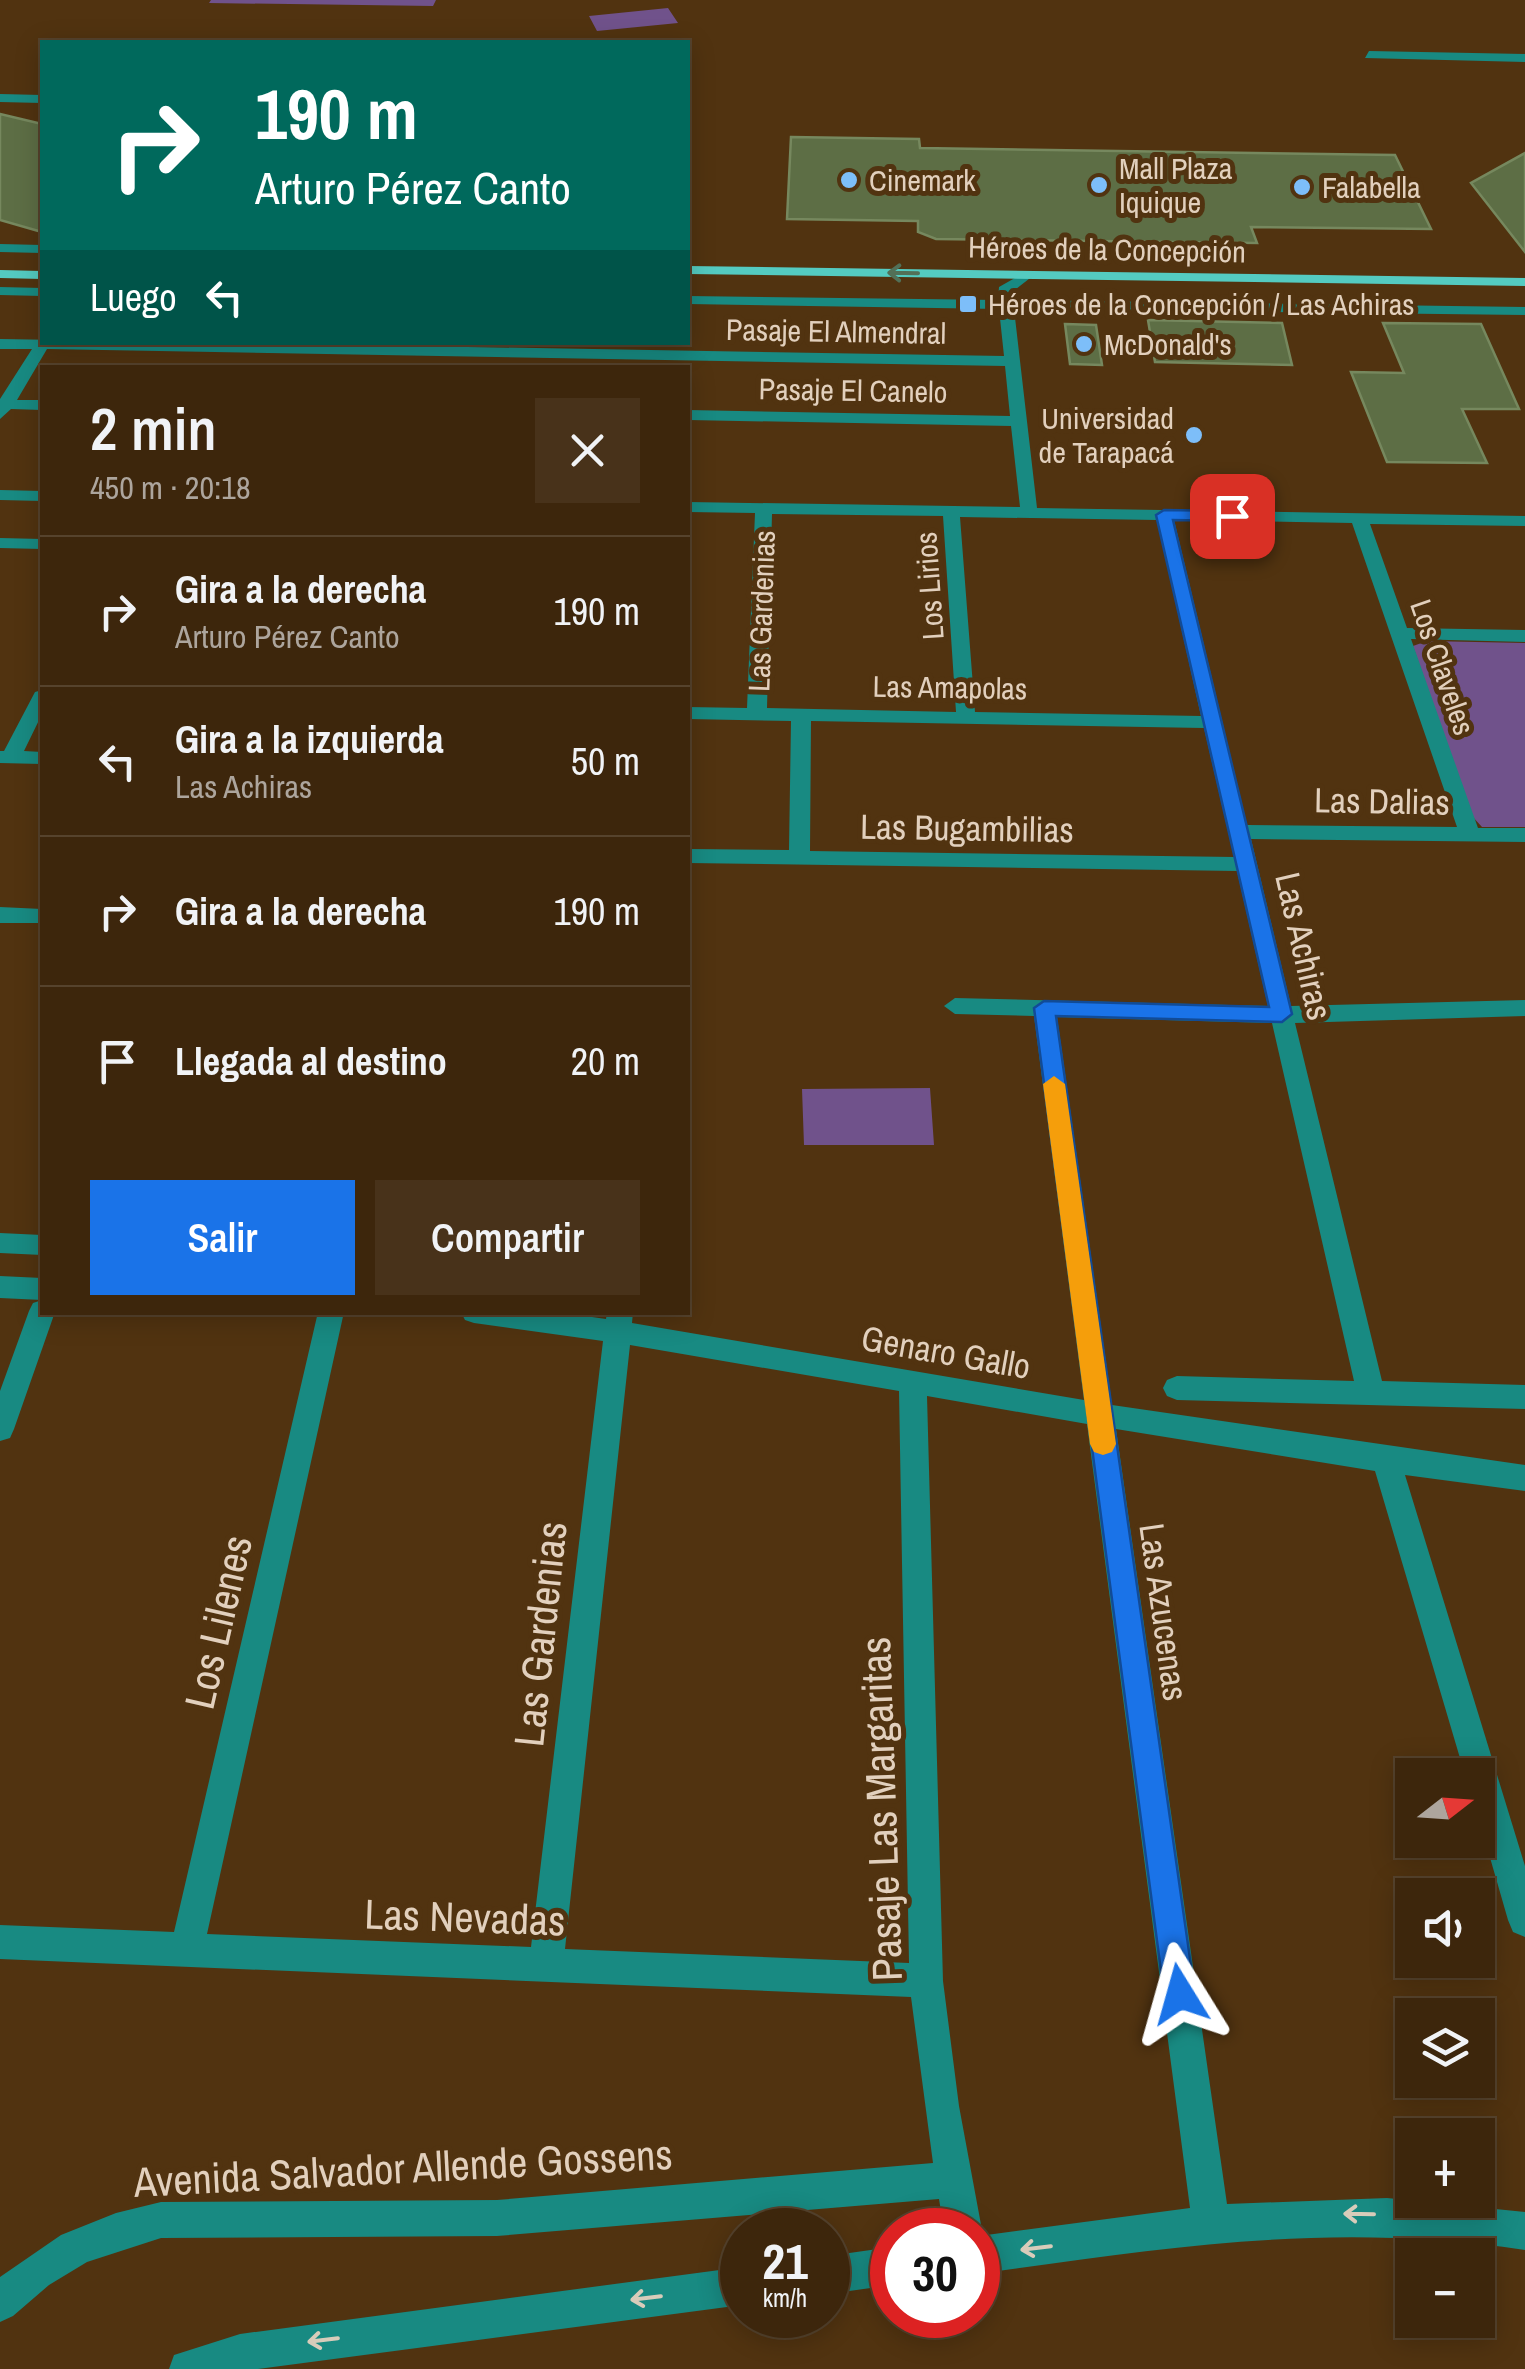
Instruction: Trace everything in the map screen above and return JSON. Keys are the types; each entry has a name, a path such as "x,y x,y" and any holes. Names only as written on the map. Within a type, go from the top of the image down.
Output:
{"main road":[{"path":"0,260 40,260"},
{"name":"Héroes de la Concepción","path":"690,270 1525,282"},
{"path":"0,274 40,275"},
{"name":"Héroes de la Concepción","path":"690,285 1005,297 1525,296"}],"street":[{"path":"1369,55 1525,58"},
{"path":"0,98 40,99"},
{"path":"0,248 40,249"},
{"path":"1027,275 1005,297 1029,512"},
{"path":"0,291 40,292"},
{"name":"Héroes de la Concepción","path":"690,300 1005,297 1525,311"},
{"name":"Pasaje El Almendral","path":"0,344 40,344"},
{"path":"2,407 42,345"},
{"name":"Pasaje El Almendral","path":"92,345 1012,361"},
{"path":"2,407 40,405"},
{"name":"Pasaje El Canelo","path":"690,415 1018,420"},
{"path":"0,495 40,496"},
{"path":"690,506 1525,521"},
{"name":"Las Gardenias","path":"757,714 764,508"},
{"name":"Los Lirios","path":"951,511 966,718"},
{"name":"Las Achiras","path":"1164,515 1371,1394"},
{"name":"Los Claveles","path":"1359,518 1470,835"},
{"path":"0,543 40,544"},
{"path":"1399,633 1525,636"},
{"path":"40,699 5,757 40,758"},
{"name":"Las Amapolas","path":"690,713 1212,722"},
{"name":"Las Gardenias","path":"800,858 801,715"},
{"name":"Las Dalias","path":"1239,832 1525,836"},
{"name":"Las Bugambilias","path":"690,856 1246,864"},
{"path":"0,915 40,916"},
{"path":"955,1006 1282,1014 1525,1008"},
{"name":"Las Azucenas","path":"1044,1008 1212,2225"},
{"path":"0,1243 40,1245"},
{"path":"0,1287 40,1288"},
{"path":"0,1429 41,1315"},
{"name":"Los Lilenes","path":"187,1950 330,1315"},
{"name":"Genaro Gallo","path":"517,1315 618,1322 913,1384 1099,1417 1525,1478"},
{"name":"Las Gardenias","path":"546,1965 618,1322"},
{"name":"Pasaje Las Margaritas","path":"913,1384 926,1981 959,2208"},
{"path":"1177,1388 1525,1397"},
{"path":"1386,1460 1525,1920"},
{"name":"Las Nevadas","path":"0,1942 926,1981"},
{"name":"Avenida Salvador Allende Gossens","path":"0,2303 47,2263 84,2241 123,2227 161,2220 497,2218 953,2180"},
{"path":"1000,2253 1212,2225 1356,2213 1430,2217 1525,2232"},
{"path":"188,2369 240,2353 290,2344 720,2289"}],"shaded area":[{"path":"436,0 433,6 209,3"},
{"path":"668,8 678,23 597,31 589,16"},
{"path":"1427,641 1525,643 1525,827 1482,827 1471,815 1413,646"},
{"path":"930,1088 934,1145 804,1145 802,1089"}],"building":[{"path":"0,114 40,124 40,231 0,220"},
{"name":"Mall Plaza Iquique","path":"791,137 919,139 920,148 1395,155 1431,229 1251,227 1257,243 936,239 918,232 918,221 787,219"},
{"path":"1525,153 1525,252 1471,183"},
{"path":"1148,320 1282,323 1292,365 1155,362"},
{"path":"1383,323 1481,324 1519,409 1462,409 1487,463 1387,462 1351,372 1404,373"},
{"name":"McDonald's","path":"1065,324 1096,325 1102,365 1070,364"}],"slow traffic":[{"path":"1054,1084 1103,1444"}],"place":[{"name":"Cinemark","path":"849,180"},
{"name":"Mall Plaza Iquique","path":"1099,185"},
{"name":"Falabella","path":"1302,187"},
{"name":"Héroes de la Concepción / Las Achiras","path":"968,304"},
{"name":"McDonald's","path":"1084,344"},
{"name":"Universidad de Tarapacá","path":"1194,435"}],"route":[{"path":"1180,1994 1044,1008 1282,1014 1164,515 1232,516"}]}
